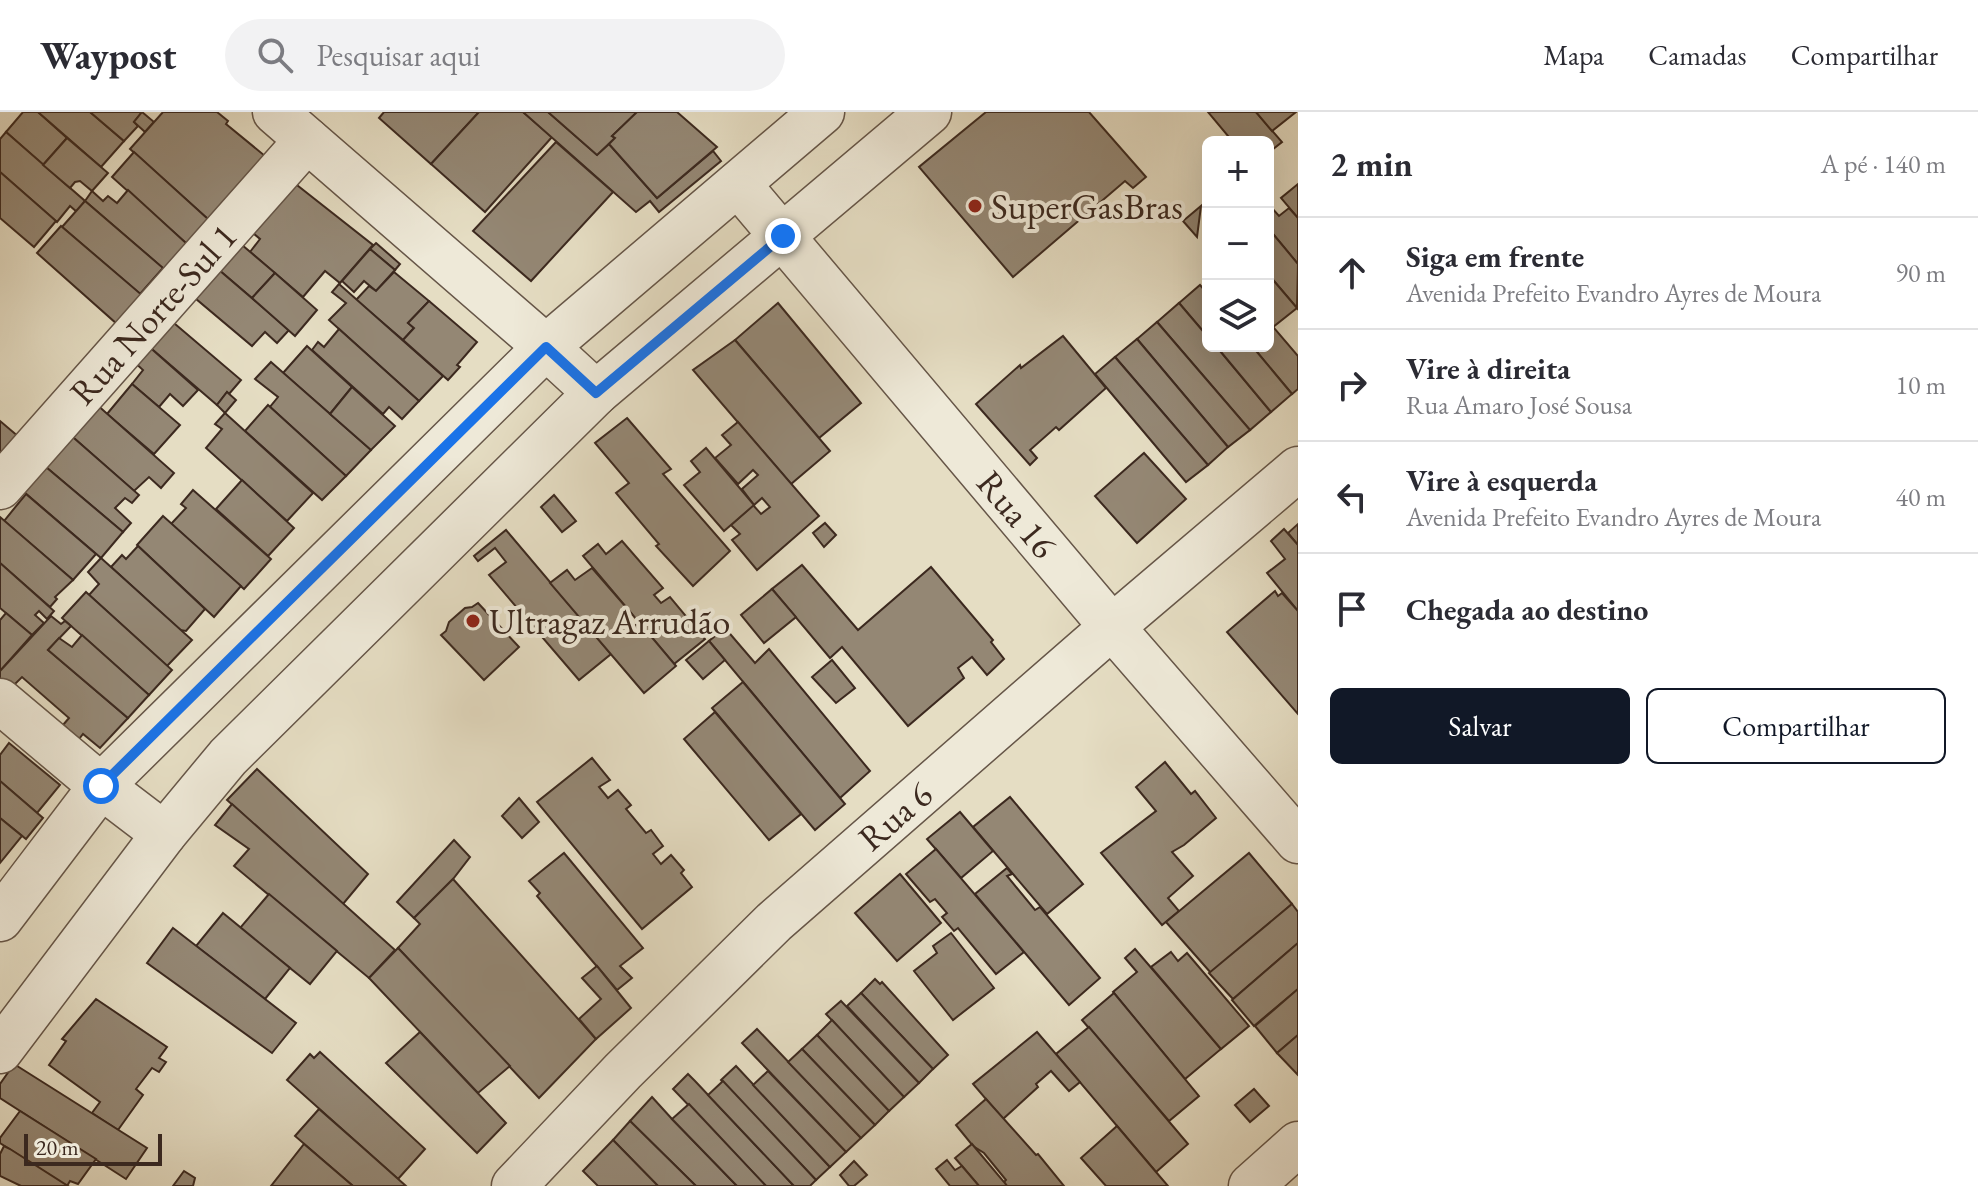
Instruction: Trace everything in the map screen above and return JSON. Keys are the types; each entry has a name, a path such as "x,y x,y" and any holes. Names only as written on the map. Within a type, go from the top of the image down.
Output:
{"street":[{"path":"275,112 596,393"},
{"path":"0,919 101,786 546,347 822,112"},
{"path":"0,1051 164,834 228,757 596,393 929,112"},
{"name":"Rua Norte-Sul 1","path":"0,487 307,140"},
{"name":"Rua 16","path":"738,184 1112,627 1298,841"},
{"name":"Rua 6","path":"514,1186 623,1071 774,922 1298,469"},
{"path":"0,701 101,786 164,834"},
{"path":"1251,1186 1298,1144"}],"building":[{"path":"23,112 38,112 67,138 43,165 6,132"},
{"path":"38,112 90,112 124,141 101,167"},
{"path":"90,112 142,112 134,122 138,126 124,141"},
{"path":"142,112 154,122 145,132 134,122"},
{"path":"163,112 217,112 228,121 226,124 265,156 209,220 130,149"},
{"path":"384,112 479,112 431,164 379,118"},
{"path":"479,112 523,112 552,137 485,212 431,164"},
{"path":"523,112 548,112 597,155 609,144 657,198 713,151 721,161 659,212 650,201 636,212"},
{"path":"548,112 637,112 597,155"},
{"path":"637,112 677,112 717,147 657,198 609,144 615,138 612,136"},
{"path":"986,112 1089,112 1146,177 1133,188 1125,181 1013,277 919,167"},
{"path":"1208,112 1256,112 1282,142 1274,148 1274,136 1228,136"},
{"path":"1256,112 1296,112 1272,131"},
{"path":"6,132 85,201 77,212 70,206 57,222 0,172 0,139"},
{"path":"67,138 108,173 92,191 80,181 70,188 43,165"},
{"path":"556,142 613,192 531,281 473,231"},
{"path":"134,152 209,220 187,244 112,177"},
{"path":"0,172 56,221 34,247 0,218"},
{"path":"288,178 373,245 340,283 325,271 303,297 250,252 260,239 246,227"},
{"path":"1298,184 1298,218 1281,198"},
{"path":"128,190 187,244 165,270 85,201 92,191 103,201 108,196 117,203"},
{"path":"85,201 163,268 140,294 62,227"},
{"path":"1201,206 1197,237 1183,221"},
{"path":"1289,208 1298,218 1298,264 1274,235 1274,210 1279,216"},
{"path":"61,226 143,296 117,324 37,253"},
{"path":"1274,235 1298,264 1297,308 1274,281"},
{"path":"235,239 275,273 252,298 212,264"},
{"path":"376,243 400,264 395,270 370,249"},
{"path":"370,249 395,270 376,291 364,281 354,292 342,281"},
{"path":"212,264 289,330 277,343 265,332 252,346 189,293"},
{"path":"394,272 429,301 408,323 414,328 403,340 356,300 369,286 376,291"},
{"path":"275,273 317,310 295,336 252,298"},
{"path":"1274,281 1297,308 1274,326"},
{"path":"339,284 443,376 419,401 329,320 346,303 332,292"},
{"path":"1200,285 1202,287 1202,330 1179,303"},
{"path":"429,301 477,342 448,380 403,340 414,328 408,323"},
{"path":"778,303 861,403 819,438 735,340"},
{"path":"1179,303 1202,330 1202,352 1221,352 1271,412 1250,430 1157,322"},
{"path":"168,318 241,380 217,405 146,344"},
{"path":"1157,322 1250,430 1228,447 1137,339"},
{"path":"1274,328 1298,356 1298,389 1292,394 1257,352 1274,352"},
{"path":"339,329 419,401 402,419 389,407 383,414 312,350 318,342 324,347"},
{"path":"1063,336 1106,388 1059,430 1056,427 1030,450 1037,458 1030,465 976,404 1020,365 1021,368"},
{"path":"1137,339 1228,447 1208,465 1115,357"},
{"path":"735,340 830,451 791,484 693,370"},
{"path":"146,344 198,390 183,406 170,394 159,407 132,384 143,370 132,360"},
{"path":"307,346 352,387 330,414 283,373"},
{"path":"1221,352 1257,352 1292,394 1271,412"},
{"path":"1115,357 1208,465 1186,482 1095,374"},
{"path":"271,362 371,450 346,476 270,407 278,397 255,379"},
{"path":"132,384 180,425 154,454 107,414"},
{"path":"352,387 395,426 371,450 330,414"},
{"path":"227,392 236,400 225,413 217,405"},
{"path":"95,403 174,473 161,488 149,477 134,491 67,432"},
{"path":"268,405 346,476 322,500 245,431"},
{"path":"225,413 313,493 287,521 206,448 222,429 215,424"},
{"path":"627,418 671,469 663,474 730,551 693,586 656,546 659,544 616,493 629,483 595,443"},
{"path":"0,421 19,437 0,459"},
{"path":"738,422 819,516 757,570 732,540 740,534 731,525 753,505 761,514 770,507 762,498 754,505 742,489 758,475 753,470 738,484 715,458 731,445 722,435"},
{"path":"67,432 139,495 132,503 125,498 115,508 131,523 123,532 40,462"},
{"path":"706,448 754,505 724,531 684,485 700,472 691,461"},
{"path":"1144,453 1186,499 1137,543 1095,496"},
{"path":"40,462 123,532 101,558 17,486"},
{"path":"242,480 294,528 268,556 216,509"},
{"path":"193,490 271,559 244,589 171,524 186,508 181,504"},
{"path":"26,494 96,554 73,580 4,521"},
{"path":"554,495 576,521 562,532 541,507"},
{"path":"163,516 241,586 214,617 137,545"},
{"path":"0,517 73,580 55,597 57,599 50,607 0,563"},
{"path":"825,523 836,535 824,547 813,533"},
{"path":"1298,524 1298,545 1288,533"},
{"path":"1284,529 1298,545 1298,611 1267,573 1285,559 1271,541"},
{"path":"506,530 611,654 579,680 489,575 506,562 495,548 478,561 474,556"},
{"path":"622,541 663,588 654,595 661,603 670,597 705,639 674,664 583,556 598,544 606,554"},
{"path":"138,546 205,609 186,631 180,630 111,567 122,555 126,559"},
{"path":"101,558 192,640 167,666 89,595 99,584 88,572"},
{"path":"0,563 54,611 47,619 39,611 35,615 44,623 32,635 0,608"},
{"path":"802,565 858,630 931,567 993,640 991,642 1004,659 987,675 972,657 958,668 964,678 908,726 842,647 830,658 772,589"},
{"path":"592,568 632,614 623,621 630,630 639,622 676,666 644,693 550,583 567,570 575,580"},
{"path":"772,589 796,617 764,643 741,615"},
{"path":"1275,591 1278,596 1282,593 1298,611 1298,714 1227,632"},
{"path":"86,592 172,670 149,695 62,618"},
{"path":"478,603 519,647 484,680 441,635 449,622 465,608"},
{"path":"6,613 32,635 0,671 0,620"},
{"path":"51,616 61,624 65,621 71,626 48,650 128,718 100,748 83,734 79,739 63,725 69,718 22,677 9,690 0,682 0,671"},
{"path":"725,628 755,663 769,649 870,771 840,798 709,641"},
{"path":"82,635 149,695 128,718 48,650 59,638 72,647"},
{"path":"709,641 725,660 703,679 686,660"},
{"path":"832,660 855,688 836,703 812,677"},
{"path":"743,682 845,804 815,830 712,708"},
{"path":"715,712 801,814 769,840 684,739"},
{"path":"9,743 60,785 37,813 0,781 0,755"},
{"path":"592,758 610,780 599,787 608,798 618,790 631,805 626,809 646,833 651,830 663,846 653,854 661,864 671,855 684,870 681,873 692,887 642,929 537,802"},
{"path":"1165,762 1191,794 1195,791 1216,818 1172,852 1193,876 1168,898 1179,911 1162,925 1101,853 1156,811 1136,787"},
{"path":"257,769 368,874 343,904 227,800"},
{"path":"0,781 43,818 26,839 0,818"},
{"path":"1010,797 1083,884 1047,914 973,827"},
{"path":"519,798 539,822 522,838 502,816"},
{"path":"232,804 395,950 369,978 234,866 249,849 215,825"},
{"path":"960,812 993,851 961,878 927,839"},
{"path":"0,818 22,836 0,863"},
{"path":"454,840 470,857 414,918 397,902"},
{"path":"936,849 1024,952 996,974 958,928 954,931 942,917 947,913 935,899 930,902 906,874"},
{"path":"564,853 643,948 620,966 632,978 617,990 537,896 540,893 529,881"},
{"path":"1249,853 1292,904 1211,973 1166,922"},
{"path":"1007,868 1012,874 1007,876 1035,910 1040,907 1100,978 1069,1005 975,894"},
{"path":"900,874 941,923 897,961 855,913"},
{"path":"453,879 596,1039 539,1098 398,948 420,924 414,918"},
{"path":"269,894 337,951 310,984 240,928"},
{"path":"1292,904 1298,912 1298,943 1233,999 1209,973"},
{"path":"223,913 290,968 265,999 196,946"},
{"path":"173,928 296,1023 272,1053 147,963"},
{"path":"951,933 994,988 953,1020 914,971 937,953 933,946"},
{"path":"1298,943 1298,989 1254,1026 1232,1000"},
{"path":"398,948 510,1066 478,1093 369,978"},
{"path":"1135,949 1221,1049 1185,1079 1113,992 1137,972 1125,958"},
{"path":"1171,952 1178,961 1187,953 1249,1026 1221,1049 1151,967"},
{"path":"597,966 631,1008 596,1039 579,1019 601,999 582,978"},
{"path":"875,979 880,984 882,982 948,1055 933,1069 861,993"},
{"path":"1298,989 1298,1035 1277,1053 1255,1026"},
{"path":"861,993 933,1069 919,1083 847,1006"},
{"path":"1114,993 1199,1096 1169,1121 1082,1020"},
{"path":"96,999 167,1047 159,1058 166,1062 159,1072 152,1068 136,1089 143,1095 118,1130 92,1113 100,1102 49,1065 66,1041 62,1039"},
{"path":"841,1001 919,1083 904,1097 826,1014"},
{"path":"832,1020 904,1097 889,1111 817,1035"},
{"path":"1089,1027 1188,1144 1156,1172 1056,1054"},
{"path":"757,1029 861,1138 846,1152 742,1043"},
{"path":"420,1032 506,1123 477,1153 386,1063"},
{"path":"1037,1032 1080,1082 1069,1091 1051,1071 1003,1119 973,1084"},
{"path":"817,1035 889,1111 875,1125 802,1049"},
{"path":"1298,1035 1298,1075 1277,1053"},
{"path":"802,1049 875,1125 861,1138 788,1062"},
{"path":"320,1052 425,1149 398,1179 287,1080 310,1054 314,1058"},
{"path":"14,1064 147,1148 126,1179 0,1098 0,1084"},
{"path":"736,1066 830,1167 816,1180 721,1080"},
{"path":"768,1071 846,1152 830,1167 753,1085"},
{"path":"688,1074 794,1186 766,1186 673,1089"},
{"path":"723,1081 816,1180 810,1186 794,1186 708,1095"},
{"path":"1254,1089 1269,1106 1250,1122 1235,1105"},
{"path":"652,1097 737,1186 696,1186 630,1121"},
{"path":"986,1099 1064,1186 1007,1186 1006,1180 984,1153 973,1146 956,1125"},
{"path":"689,1104 766,1186 737,1186 672,1119"},
{"path":"319,1109 406,1186 353,1186 295,1136"},
{"path":"20,1111 96,1159 78,1184 70,1181 67,1186 0,1143 0,1138"},
{"path":"630,1121 696,1186 658,1186 613,1140"},
{"path":"1117,1126 1168,1186 1106,1186 1081,1158"},
{"path":"613,1140 658,1186 598,1186 583,1171"},
{"path":"304,1144 353,1186 271,1186"},
{"path":"972,1144 1007,1186 979,1186 955,1158"},
{"path":"4,1146 68,1186 21,1186 0,1176 0,1154"},
{"path":"947,1160 955,1170 962,1166 979,1186 950,1186 936,1169"},
{"path":"854,1161 867,1175 854,1186 849,1186 840,1175"},
{"path":"184,1171 195,1178 193,1186 173,1186"}],"place":[{"name":"SuperGasBras","path":"975,206"},
{"name":"Ultragaz Arrudão","path":"473,621"}],"route":[{"path":"101,786 546,347 596,393 783,236"}]}
